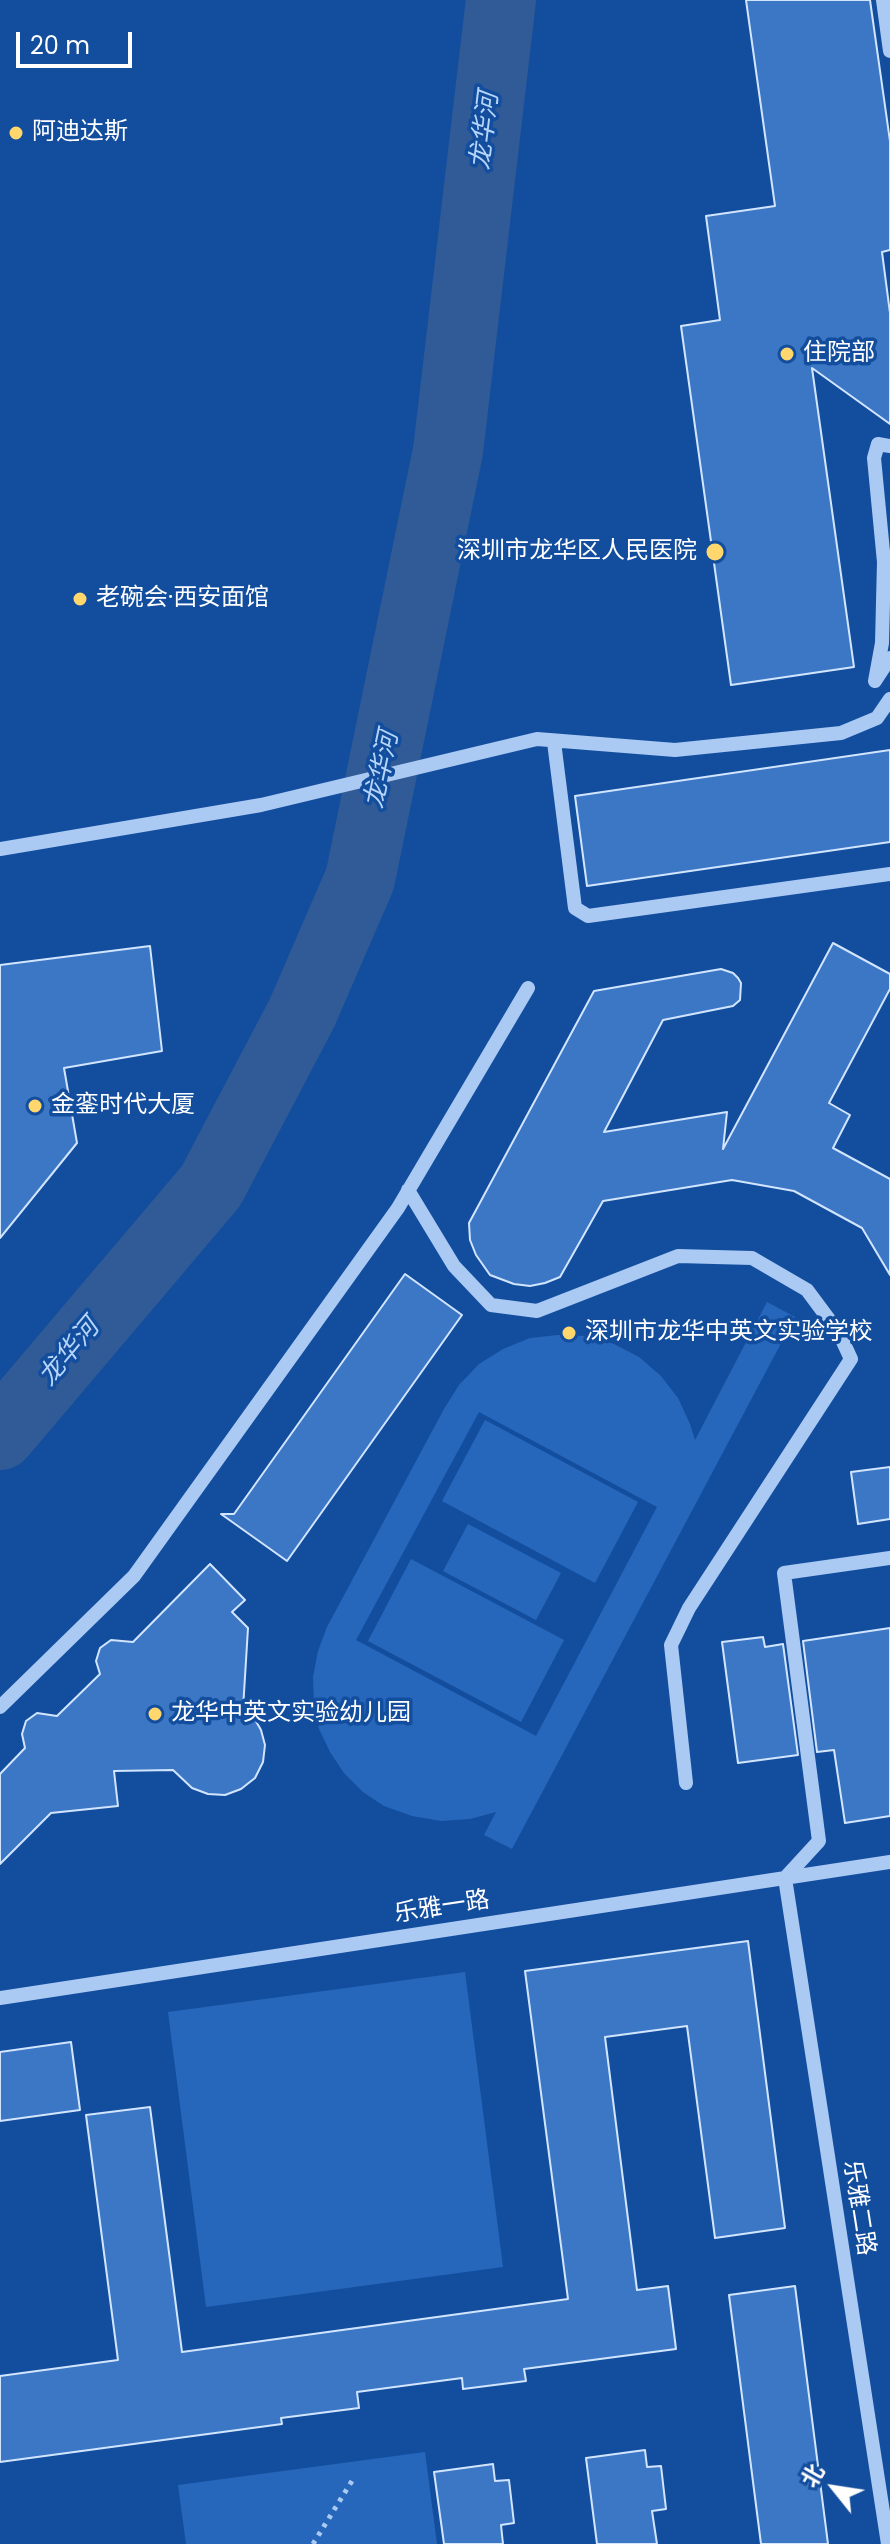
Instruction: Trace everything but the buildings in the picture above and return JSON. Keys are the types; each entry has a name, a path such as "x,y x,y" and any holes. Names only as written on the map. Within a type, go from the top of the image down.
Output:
{"street":[{"path":"883,0 890,51"},
{"path":"890,446 878,444 874,458 884,562 882,643 875,681 890,658"},
{"path":"0,849 261,805 537,739 675,750 841,733 877,718 889,703"},
{"path":"554,742 575,908 588,916 890,874"},
{"path":"0,1707 134,1576 398,1208 528,988"},
{"path":"408,1190 454,1266 491,1305 537,1311 678,1256 752,1258 807,1290 839,1333 851,1359 689,1608 671,1645 686,1783"},
{"path":"785,1878 819,1841 784,1573 890,1558"},
{"name":"乐雅一路","path":"0,1998 890,1862"},
{"name":"乐雅二路","path":"785,1878 888,2544"}],"path":[{"path":"313,2544 355,2476"}],"shaded area":[{"path":"767,1302 795,1317 512,1849 484,1835 496,1812 470,1819 441,1821 412,1816 384,1806 363,1792 344,1773 319,1729 313,1677 318,1651 327,1627 459,1385 479,1364 503,1349 530,1338 586,1336 614,1344 639,1357 661,1376 678,1398 695,1440","holes":["479,1412 657,1507 536,1736 356,1640"]},
{"path":"485,1420 638,1502 595,1583 442,1501"},
{"path":"468,1524 561,1573 536,1620 443,1571"},
{"path":"411,1559 564,1640 521,1722 368,1641"},
{"path":"465,1972 503,2267 206,2307 168,2012"},
{"path":"425,2452 437,2544 186,2544 178,2485"}],"waterway":[{"name":"龙华河","path":"0,1435 211,1186 302,1013 360,879 448,451 501,0"}],"place":[{"name":"阿迪达斯","path":"16,133"},
{"name":"住院部","path":"787,354"},
{"name":"深圳市龙华区人民医院","path":"715,552"},
{"name":"老碗会·西安面馆","path":"80,599"},
{"name":"金銮时代大厦","path":"35,1106"},
{"name":"深圳市龙华中英文实验学校","path":"569,1333"},
{"name":"龙华中英文实验幼儿园","path":"155,1714"}]}
